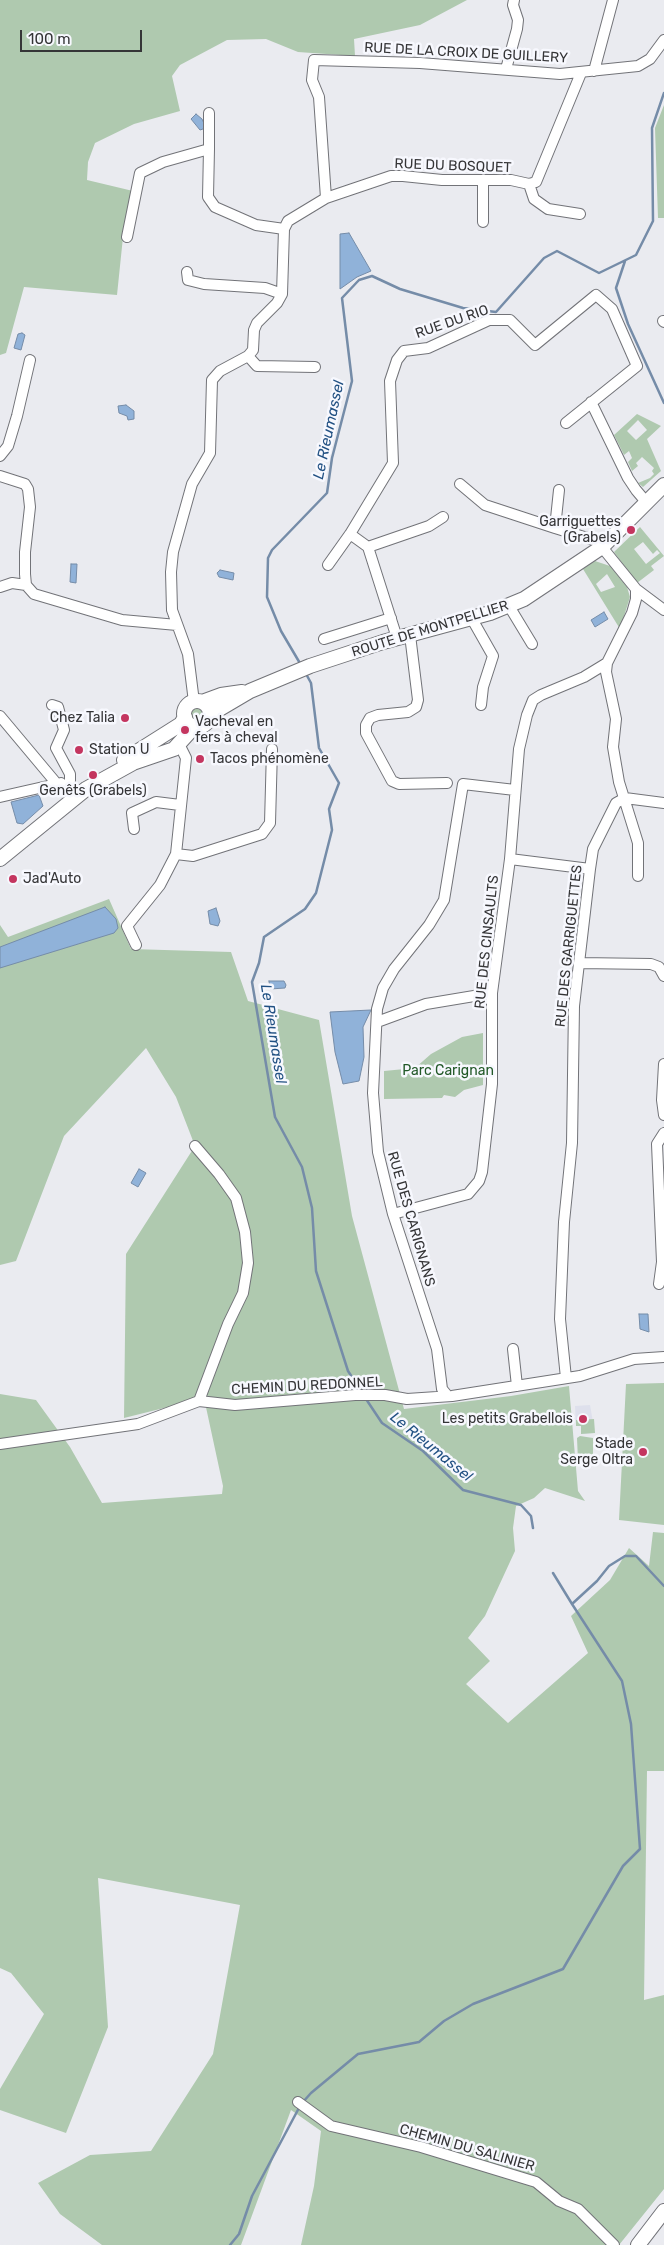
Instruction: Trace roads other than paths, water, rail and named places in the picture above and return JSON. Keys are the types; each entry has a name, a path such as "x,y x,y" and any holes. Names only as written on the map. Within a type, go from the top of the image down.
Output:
{"street":[{"path":"506,69 517,29 518,20 513,6 514,0"},
{"path":"594,71 614,0"},
{"name":"RUE DE LA CROIX DE GUILLERY","path":"326,198 319,97 312,80 314,60 420,63 560,74 581,73 638,66 650,59 664,40"},
{"name":"RUE DU BOSQUET","path":"284,228 288,221 326,198 391,176 442,180 511,180 529,184 536,182 548,157 581,73"},
{"path":"198,702 188,654 172,610 171,572 173,552 192,484 210,453 212,380 220,371 248,356 253,350 254,330 277,303 282,294 284,228 256,225 215,207 208,197 208,113"},
{"path":"127,237 140,173 163,162 209,149"},
{"path":"483,180 484,222"},
{"path":"529,184 534,200 548,210 580,214"},
{"path":"187,272 188,280 265,288 282,294"},
{"name":"RUE DU RIO","path":"328,565 350,534 393,463 390,381 397,360 404,351 428,348 489,320 510,320 535,345 596,295 612,309 637,366 591,402"},
{"path":"248,356 258,366 315,367"},
{"path":"0,456 8,446 30,360"},
{"path":"566,423 591,402 628,478 648,503"},
{"path":"0,476 25,484 28,489 30,507 25,552 26,585 34,594 122,620 177,625"},
{"path":"460,484 485,505 594,539 636,589 664,610"},
{"name":"ROUTE DE MONTPELLIER","path":"211,714 250,691 310,666 403,636 472,619 508,606 543,588 602,547 664,486"},
{"path":"555,528 559,490"},
{"path":"368,547 429,526 443,517"},
{"path":"350,534 368,547 391,618 403,636 418,700 416,707 408,712 378,714 370,718 366,724 366,733 392,781 399,784 447,783"},
{"path":"0,586 12,583 26,585"},
{"path":"636,589 636,599 632,613 607,663 608,686 616,719 613,747 638,843 638,876"},
{"path":"508,606 532,644"},
{"path":"324,639 391,618"},
{"path":"472,619 493,656 483,687 481,705"},
{"path":"515,790 519,749 527,715 533,700 546,692 584,677 607,663"},
{"name":"ROUTE DE MONTPELLIER","path":"198,702 221,695 250,691"},
{"path":"0,859 84,790 133,763 156,747 180,724 189,722 206,724 211,714 208,706 198,702"},
{"path":"136,945 127,926 160,885 176,854 186,758 180,746 189,722 185,709 198,702"},
{"path":"52,705 58,708 64,730 56,748 70,774 70,781"},
{"path":"0,716 57,784"},
{"path":"156,747 180,746"},
{"path":"176,854 193,856 262,834 270,823 272,749"},
{"path":"0,797 70,781 84,790"},
{"name":"RUE DES CARIGNANS","path":"447,1395 442,1389 437,1349 393,1214 378,1152 373,1059 377,1009 383,988 394,969 429,925 444,900 463,784 515,790"},
{"name":"RUE DES CINSAULTS","path":"393,1214 468,1194 479,1181 482,1172 492,1084 492,993 510,859 515,790"},
{"path":"625,798 664,803"},
{"name":"RUE DES GARRIGUETTES","path":"566,1378 560,1319 564,1222 572,1143 574,1006 593,849 616,803 625,798"},
{"path":"134,829 132,814 156,802 180,805"},
{"path":"510,859 590,869"},
{"path":"579,963 650,964 659,967 664,976"},
{"path":"376,1022 426,1004 492,993"},
{"path":"664,1064 662,1100 664,1115"},
{"path":"659,1284 663,1262 657,1144 664,1133"},
{"path":"195,1146 220,1174 236,1198 245,1232 248,1263 243,1293 228,1324 199,1402"},
{"path":"514,1349 517,1386"},
{"name":"CHEMIN DU REDONNEL","path":"0,1444 138,1424 199,1402 236,1405 356,1395 386,1395 407,1399 517,1386 580,1376 634,1359 664,1357"},
{"name":"CHEMIN DU SALINIER","path":"301,2105 331,2126 421,2147 536,2182 560,2201 578,2209 614,2245"},
{"path":"638,2245 664,2211"}],"water":[{"path":"196,114 202,119 206,128 200,130 191,119"},
{"path":"349,233 371,271 357,277 340,289 340,234"},
{"path":"22,333 25,335 21,350 14,348 18,334"},
{"path":"126,405 134,411 134,419 128,420 127,416 119,413 118,406"},
{"path":"71,564 77,564 76,583 70,582"},
{"path":"220,570 234,573 233,580 219,577 217,573"},
{"path":"604,612 608,619 595,627 591,620"},
{"path":"39,795 43,806 23,824 17,823 11,802"},
{"path":"105,907 116,919 118,928 114,933 0,968 0,947"},
{"path":"216,908 220,921 218,926 210,924 208,911"},
{"path":"269,981 284,981 285,988 270,989"},
{"path":"371,1010 363,1027 364,1057 359,1081 343,1084 335,1052 330,1012"},
{"path":"139,1169 146,1173 138,1187 131,1183"},
{"path":"639,1314 648,1314 649,1332 640,1329"}],"waterway":[{"name":"Le Rieumassel","path":"301,665 281,631 267,597 268,558 272,550 327,493 332,458 352,381 342,298 359,280 372,276 400,289 463,308 496,312 544,258 557,251 599,273 636,255 653,221 652,128 664,93"},
{"path":"625,261 616,288 628,324 664,403"},
{"name":"Le Rieumassel","path":"305,672 311,683 319,748 339,783 329,809 332,830 316,893 305,909 264,937 259,963 252,982 275,1117 302,1167 312,1208 316,1271 348,1371 362,1392"},
{"name":"Le Rieumassel","path":"366,1399 382,1423 423,1451 463,1490 521,1505 531,1516 533,1528"},
{"name":"Le Rieumassel","path":"553,1573 572,1604 597,1581 609,1566 625,1556 636,1556 664,1586"},
{"path":"303,2102 311,2093 358,2054 419,2042 444,2021 473,2004 563,1969 623,1866 640,1849 631,1724 622,1681 572,1604"},
{"path":"230,2245 239,2234 252,2196 300,2106"}],"place":[{"name":"Garriguettes (Grabels)","path":"631,530"},
{"name":"Chez Talia","path":"125,718"},
{"name":"Vacheval en fers à cheval","path":"185,730"},
{"name":"Station U","path":"79,750"},
{"name":"Tacos phénomène","path":"200,759"},
{"name":"Genêts (Grabels)","path":"93,775"},
{"name":"Jad'Auto","path":"13,879"},
{"name":"Les petits Grabellois","path":"583,1419"},
{"name":"Stade Serge Oltra","path":"643,1452"}],"park label":[{"name":"Parc Carignan","path":"448,1071"}]}
